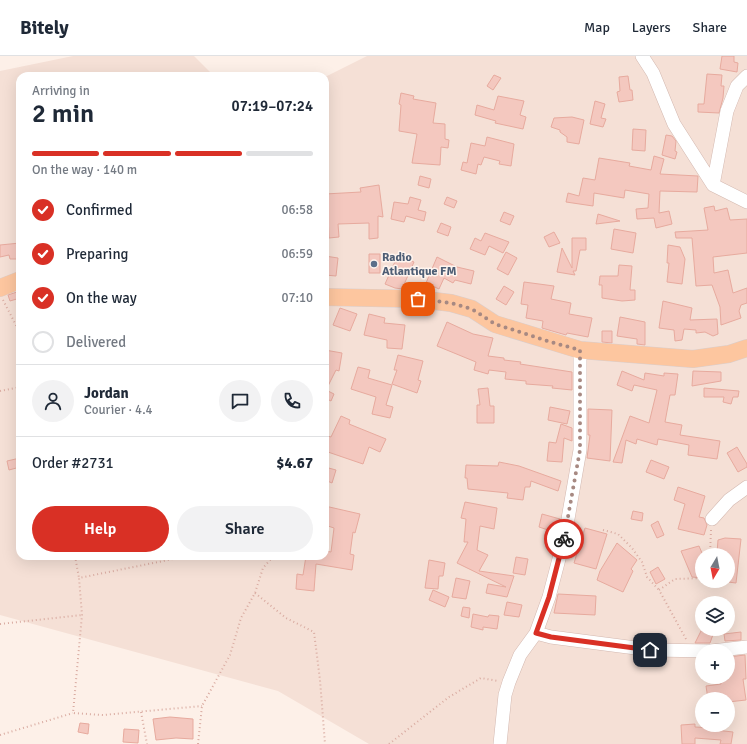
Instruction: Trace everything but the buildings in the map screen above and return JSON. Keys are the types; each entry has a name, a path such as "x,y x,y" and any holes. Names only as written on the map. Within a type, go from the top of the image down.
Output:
{"main road":[{"path":"0,288 16,282"},
{"path":"329,297 418,299 451,303 472,309 495,324 580,350 693,359 729,354 747,348"}],"street":[{"path":"642,56 653,73 674,124 713,185 747,202"},
{"path":"713,185 727,111 737,86 747,76"},
{"path":"500,744 505,695 508,682 520,655 536,633 549,597 565,536 580,450 580,350"},
{"path":"712,519 729,500 747,488"},
{"path":"536,633 551,637 650,650 692,651 747,647"}],"path":[{"path":"0,295 16,325"},
{"path":"0,391 16,388"},
{"path":"709,548 712,519"},
{"path":"603,530 618,534 632,548 642,562 647,577 659,590 692,651"},
{"path":"73,713 82,615 79,578 76,560"},
{"path":"79,578 168,560"},
{"path":"198,744 202,706 230,655 241,618 255,593 263,568 270,560"},
{"path":"659,590 674,579 695,578"},
{"path":"255,593 286,618 314,632 326,744"},
{"path":"0,624 82,615"},
{"path":"389,744 449,697 481,678 508,682"},
{"path":"0,735 73,713 103,715 202,706"},
{"path":"141,712 147,744"}],"shaded area":[{"path":"73,56 194,56 210,72 16,72 16,560 329,560 329,75 367,56 747,56 747,744 369,744 278,691 0,615 0,71"}],"way so far":[{"path":"418,299 451,303 472,309 495,324 580,350 580,450 564,539"}],"place":[{"name":"Radio Atlantique FM","path":"374,264"}],"route":[{"path":"564,539 549,597 536,633 551,637 650,650"}]}
